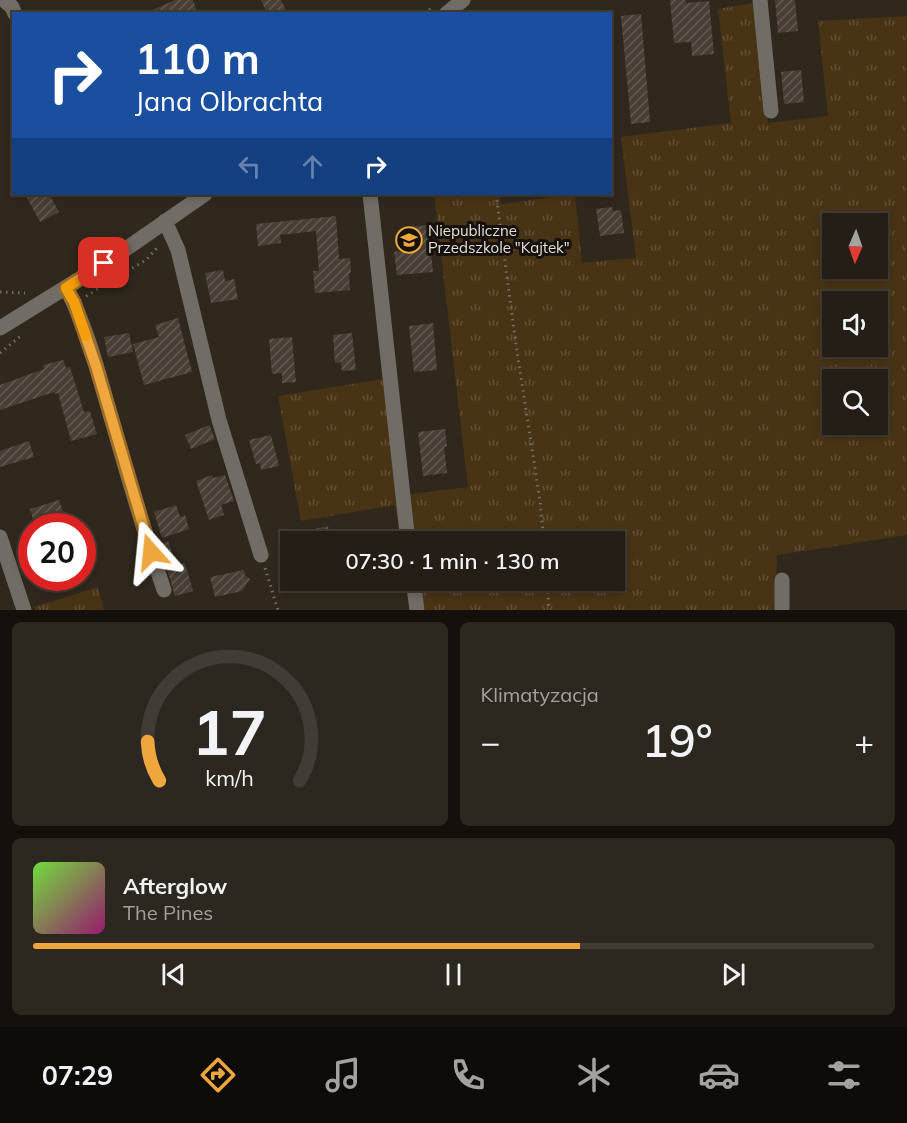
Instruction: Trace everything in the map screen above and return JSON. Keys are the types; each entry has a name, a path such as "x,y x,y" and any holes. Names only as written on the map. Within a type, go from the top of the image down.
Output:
{"street":[{"path":"4,0 14,12"},
{"path":"448,12 463,0"},
{"path":"760,0 771,111"},
{"path":"0,328 66,288 165,221 186,200 203,195"},
{"path":"370,195 407,531"},
{"path":"165,221 178,250 219,420 261,555"},
{"path":"66,288 74,302 96,366 133,495 164,590"},
{"path":"0,537 24,610"},
{"path":"782,580 782,610"},
{"path":"414,591 417,610"}],"path":[{"path":"496,195 543,531"},
{"path":"261,555 278,610"},
{"path":"548,591 549,610"}],"green space":[{"path":"753,3 768,123 828,116 818,21 907,16 907,535 777,555 775,610 410,610 407,591 625,591 625,531 399,531 395,505 301,521 278,396 383,379 396,496 468,487 434,195 499,195 501,204 575,195 582,263 636,258 621,137 731,123 718,9"},
{"path":"98,587 104,610 35,610 34,607 85,591 96,591"}],"building":[{"path":"175,0 193,0 197,12 148,12"},
{"path":"261,0 281,0 287,12 266,12"},
{"path":"670,0 686,0 686,3 709,1 714,54 692,56 691,42 674,43"},
{"path":"775,0 795,0 798,31 778,33"},
{"path":"641,14 650,122 631,124 621,16"},
{"path":"801,70 804,102 784,104 781,72"},
{"path":"26,195 50,195 59,212 40,222"},
{"path":"612,207 613,211 621,210 624,233 600,236 596,209"},
{"path":"336,216 339,259 350,258 350,290 315,293 313,271 319,271 316,231 280,235 281,243 258,246 256,224"},
{"path":"428,225 433,272 397,275 394,252 405,250 402,228"},
{"path":"223,270 225,281 234,279 238,299 211,303 205,273"},
{"path":"178,318 192,372 144,385 133,344 159,337 155,325"},
{"path":"433,323 437,370 414,372 409,326"},
{"path":"129,333 133,352 108,357 104,337"},
{"path":"352,333 356,370 342,371 341,362 335,363 333,335"},
{"path":"292,337 296,382 282,383 282,373 272,374 269,339"},
{"path":"63,360 66,368 70,367 84,412 90,411 97,434 71,441 58,393 54,392 0,410 0,385 44,369 43,365"},
{"path":"209,425 215,439 191,449 185,435"},
{"path":"445,429 447,447 444,447 447,473 423,476 418,432"},
{"path":"271,435 279,466 261,470 260,463 256,464 249,440"},
{"path":"29,441 34,457 0,467 0,451"},
{"path":"212,475 213,478 225,475 234,501 221,505 224,515 209,520 196,481"},
{"path":"59,500 64,513 31,513 30,509"},
{"path":"176,505 180,517 185,515 189,529 162,538 154,512"},
{"path":"328,526 329,531 305,531"},
{"path":"168,541 174,557 164,560 159,544"},
{"path":"185,563 193,591 175,596 167,569"},
{"path":"244,570 245,576 250,579 242,591 215,597 210,577"}],"slow traffic":[{"path":"77,281 66,288 74,302 86,336"}],"place":[{"name":"Niepubliczne Przedszkole \"Kajtek\"","path":"409,240"}],"route":[{"path":"104,263 66,288 74,302 96,366 151,552"}]}
